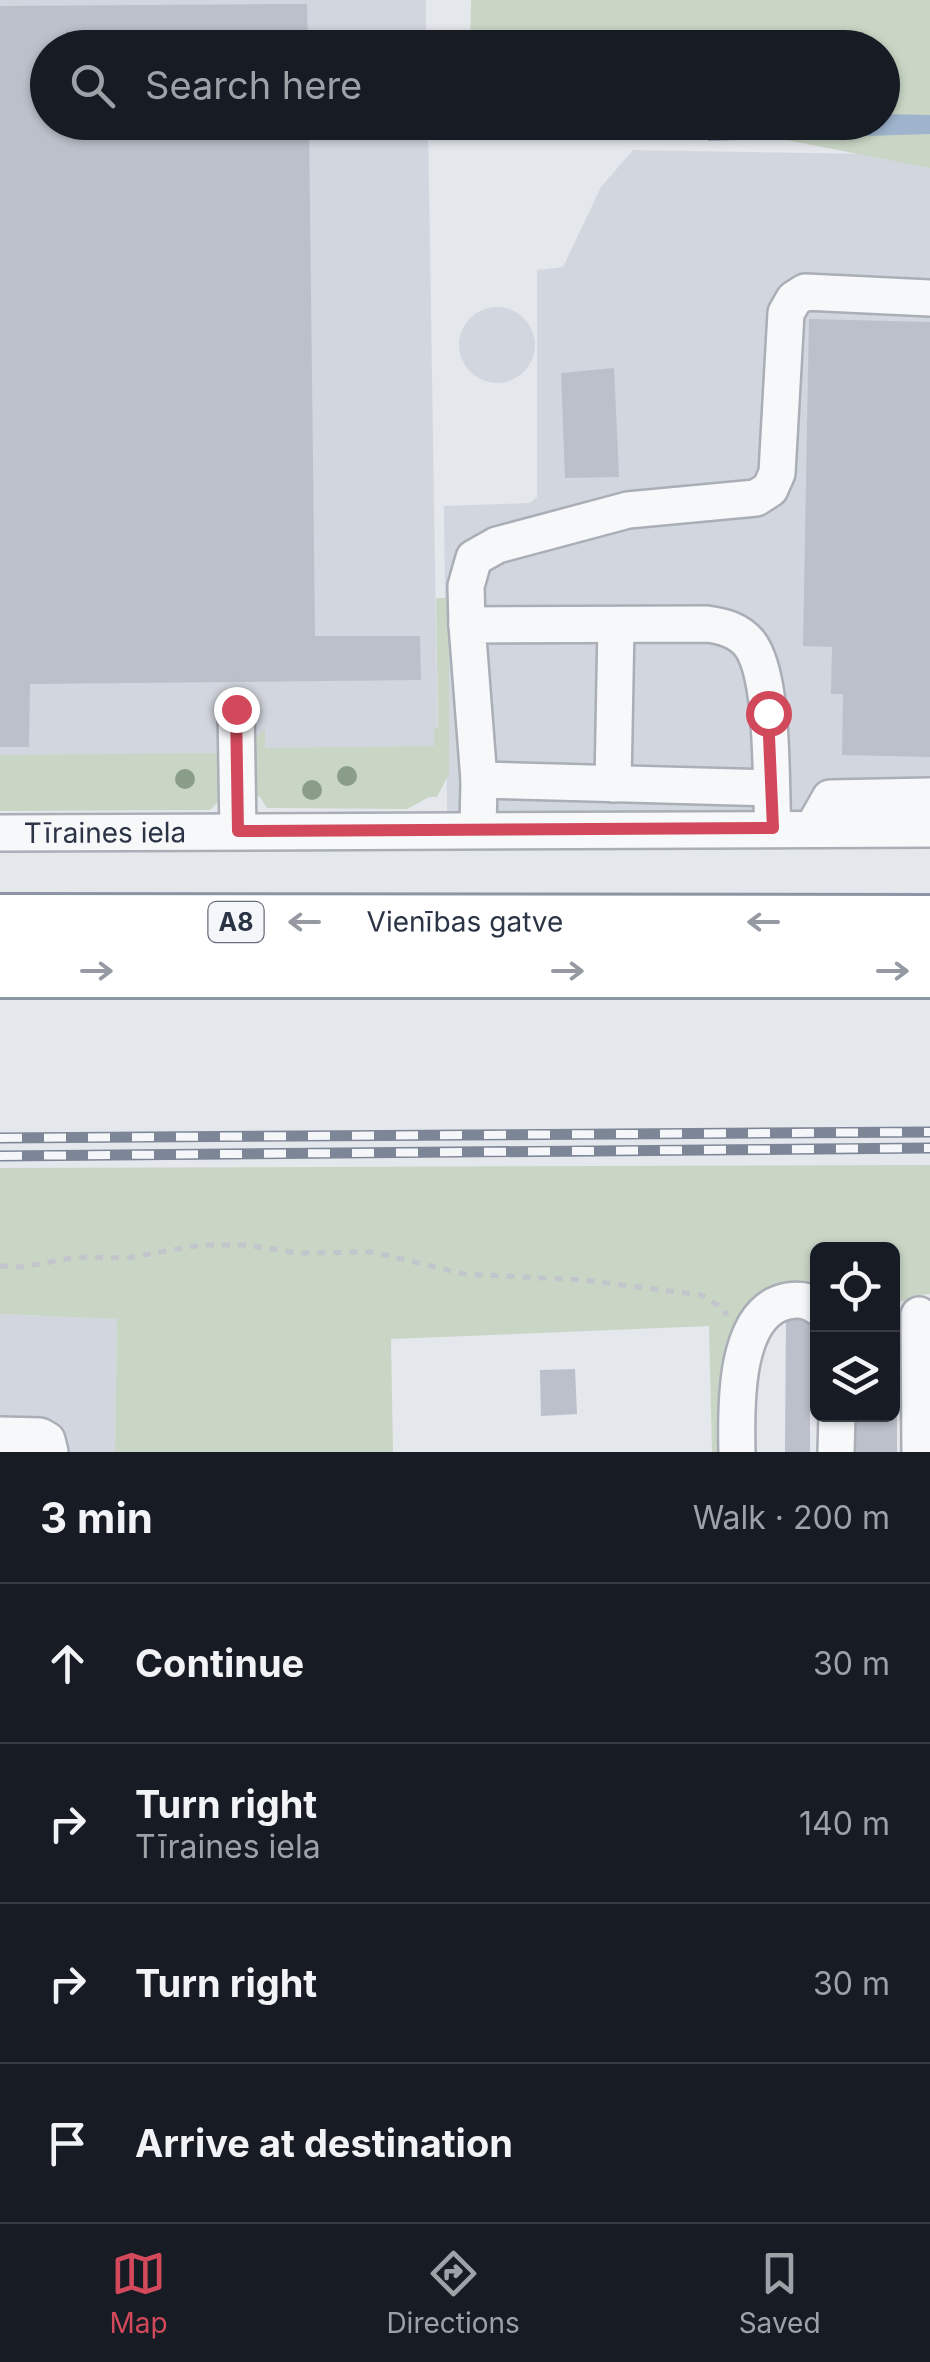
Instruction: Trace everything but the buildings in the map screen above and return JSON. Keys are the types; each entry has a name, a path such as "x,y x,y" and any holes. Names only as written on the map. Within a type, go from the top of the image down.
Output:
{"highway":[{"name":"Vienības gatve","path":"0,922 930,971"},
{"name":"Vienības gatve","path":"0,971 930,922"}],"street":[{"path":"478,830 479,780 466,586 474,558 497,545 628,510 756,498 770,489 777,473 786,313 798,295 805,292 930,298"},
{"path":"467,625 707,624 734,631 748,641 765,690 773,828"},
{"path":"613,784 616,625"},
{"path":"236,709 238,831"},
{"path":"479,780 770,788"},
{"path":"814,828 830,798 930,796"},
{"name":"Tīraines iela","path":"0,833 930,828"},
{"path":"737,1452 736,1412 748,1338 768,1308 799,1300 810,1304"},
{"path":"919,1314 920,1452"},
{"path":"836,1452 837,1422"},
{"path":"0,1435 40,1436 47,1440 50,1452"}],"path":[{"path":"0,1266 22,1267 78,1257 126,1258 202,1245 246,1246 299,1253 373,1252 464,1274 584,1280 701,1295 723,1308 734,1331 741,1370"}],"shaded area":[{"path":"0,0 426,0 426,30 30,30 30,140 428,140 438,755 0,759"},
{"path":"633,150 930,155 930,810 447,814 444,506 530,503 537,497 537,270 563,267 601,187"},
{"path":"497,307 524,318 535,345 524,372 497,383 470,372 459,345 470,318"},
{"path":"0,1314 117,1319 115,1452 0,1452"}],"green space":[{"path":"471,0 930,0 930,168 787,140 900,140 900,30 470,30"},
{"path":"436,598 453,598 449,608 449,774 437,797 407,809 267,808 260,797 253,795 253,739 265,729 265,748 434,746 434,728 438,727"},
{"path":"216,753 220,757 221,799 210,810 0,811 0,755"},
{"path":"930,1165 930,1294 919,1295 917,1301 900,1301 900,1242 810,1242 810,1300 773,1300 729,1452 712,1452 709,1326 391,1339 393,1452 115,1452 117,1319 0,1314 0,1168"}],"water":[{"path":"900,114 930,115 930,134 900,135"}],"railway":[{"path":"0,1138 930,1132"},
{"path":"0,1156 930,1148"}],"route":[{"path":"236,709 238,831 773,828 768,713"}]}
